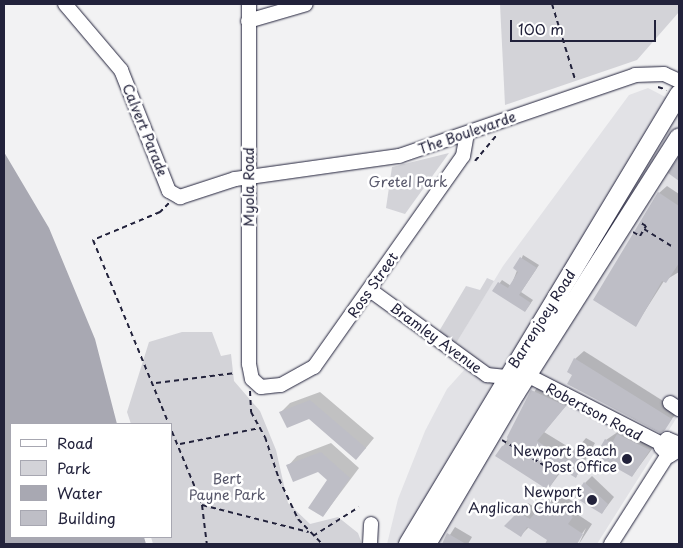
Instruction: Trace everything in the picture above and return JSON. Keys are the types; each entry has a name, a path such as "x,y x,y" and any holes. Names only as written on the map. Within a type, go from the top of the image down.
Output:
{"main road":[{"name":"Barrenjoey Road","path":"408,544 674,92"},
{"name":"Barrenjoey Road","path":"427,544 527,375 679,137"}],"street":[{"name":"Calvert Parade","path":"65,4 121,70 167,186 176,197"},
{"name":"Myola Road","path":"248,4 250,178 249,370 258,385"},
{"path":"248,21 306,4"},
{"name":"The Boulevarde","path":"250,178 400,156 635,75 664,74 679,81"},
{"name":"Ross Street","path":"258,385 281,385 314,367 463,156 467,134"},
{"path":"176,197 250,178"},
{"name":"Bramley Avenue","path":"370,290 487,375 506,377"},
{"name":"Robertson Road","path":"527,375 674,445"},
{"path":"611,544 674,445"},
{"path":"370,544 371,524"}],"path":[{"path":"552,4 575,79"},
{"path":"655,86 674,92"},
{"path":"470,166 499,134"},
{"path":"171,423 93,240 160,212 176,197"},
{"path":"634,220 644,229 671,246"},
{"path":"628,229 640,236 644,229"},
{"path":"155,383 235,373"},
{"path":"258,385 248,396 279,479 309,532 322,544"},
{"path":"172,424 202,505 207,544"},
{"path":"180,444 260,428"},
{"path":"498,437 550,470"},
{"path":"202,505 309,532"},
{"path":"313,536 359,506"}],"shaded area":[{"path":"648,88 679,104 679,414 597,544 387,544 398,499 425,431 447,389 465,369 448,356 503,266 629,95"}],"green space":[{"path":"500,4 679,4 679,12 637,60 505,105"},
{"name":"Gretel Park","path":"449,153 405,214 386,208 392,167"},
{"path":"487,278 494,281 455,345 438,333 466,286 480,290"},
{"name":"Bert Payne Park","path":"182,332 212,332 221,356 231,354 234,381 260,411 276,450 288,503 310,524 338,517 358,533 362,544 153,544 151,538 172,538 172,423 131,423 127,412 149,342"}],"water":[{"path":"4,152 49,228 95,339 117,423 10,423 10,538 144,538 146,544 4,544"}],"building":[{"path":"679,156 679,181 668,173"},
{"path":"658,192 679,206 679,263 666,283 662,281 636,327 593,300"},
{"path":"520,257 537,268 519,295 531,303 525,312 492,291 498,282 508,288 518,272 513,268"},
{"path":"574,358 672,419 665,430 660,433 567,384 572,375 567,372"},
{"path":"531,390 566,406 537,441 568,460 577,445 587,452 576,478 561,469 548,490 495,456 502,446 509,444 507,437"},
{"path":"310,400 366,448 356,460 309,419 287,428 279,412"},
{"path":"617,434 650,450 632,477 595,456 605,439 612,443"},
{"path":"321,452 350,478 323,517 308,508 327,480 318,472 293,482 286,465"},
{"name":"Newport Anglican Church","path":"584,482 608,504 602,514 574,497"},
{"path":"546,499 573,517 568,524 583,534 577,544 545,544 547,540 527,527 521,537 504,526 518,512 530,519"},
{"path":"447,533 466,544 442,544"}],"place":[{"name":"Newport Beach Post Office","path":"627,459"},
{"name":"Newport Anglican Church","path":"592,500"}]}
